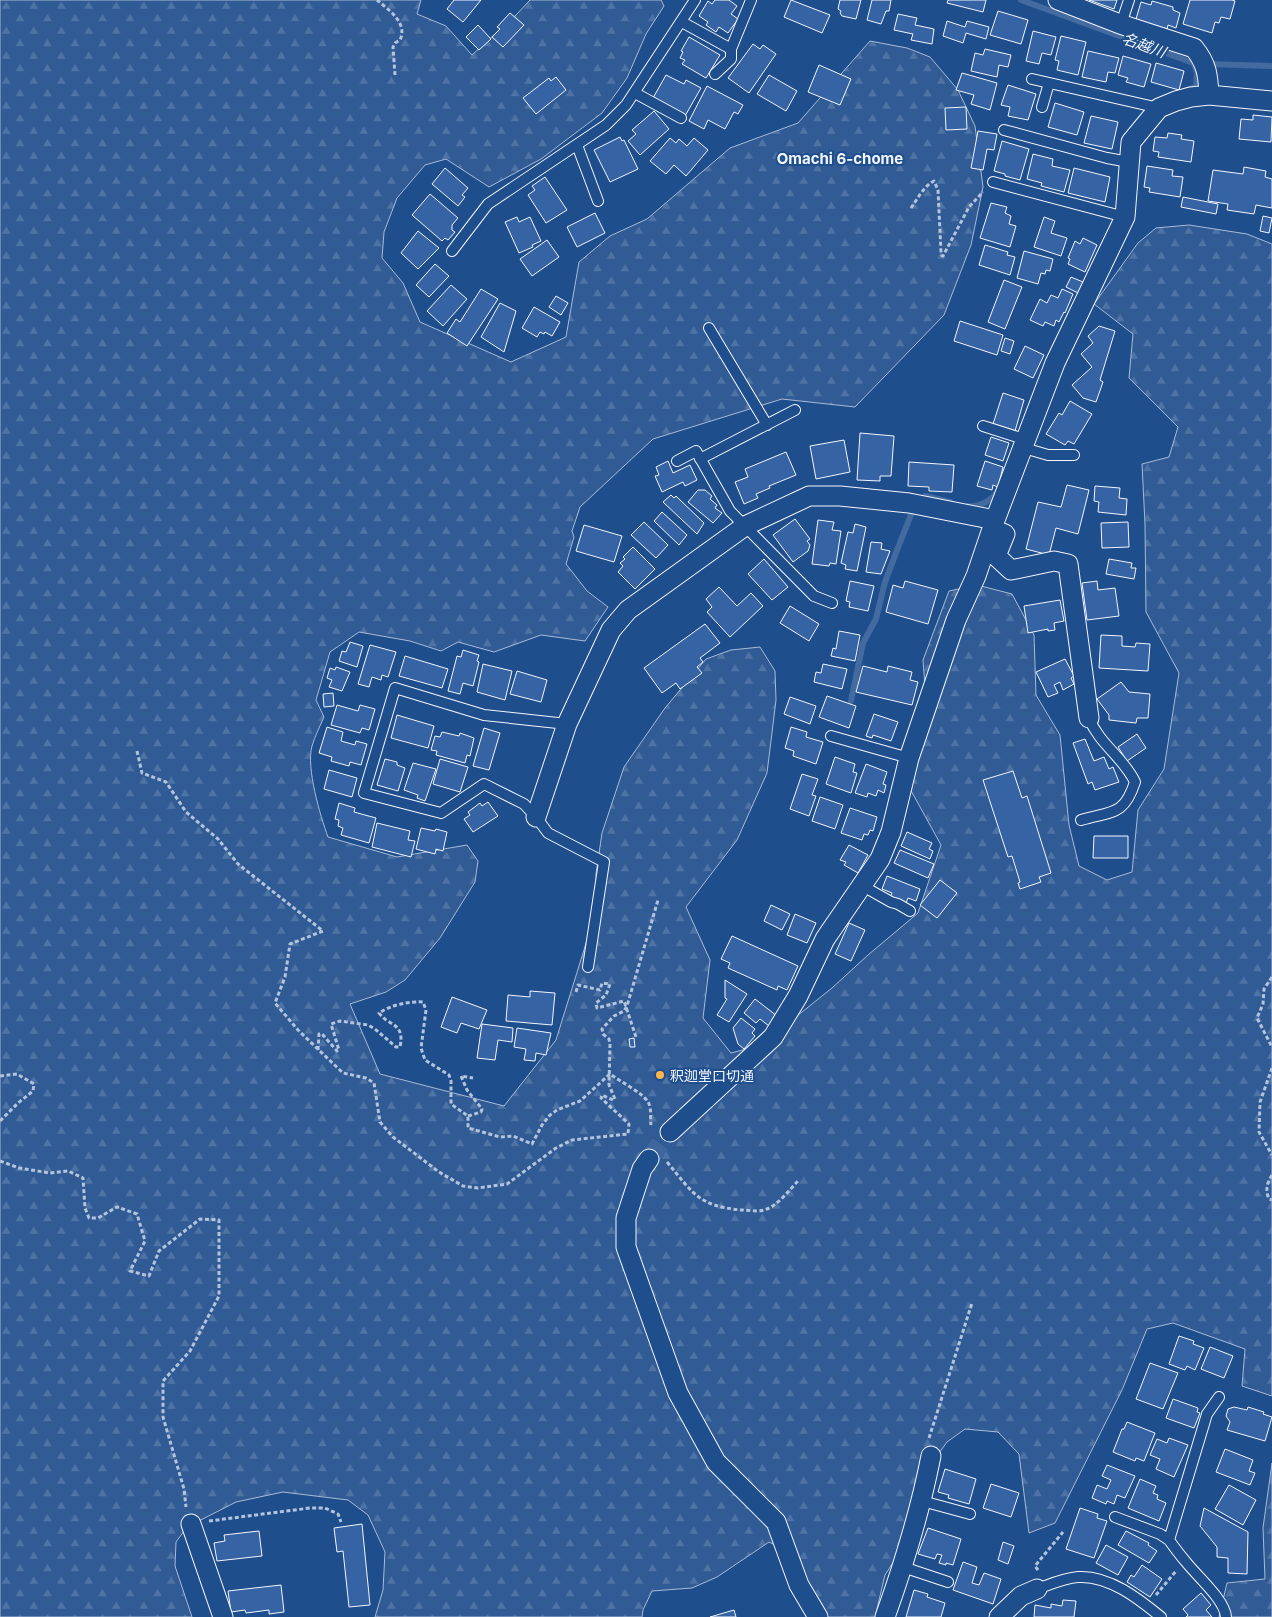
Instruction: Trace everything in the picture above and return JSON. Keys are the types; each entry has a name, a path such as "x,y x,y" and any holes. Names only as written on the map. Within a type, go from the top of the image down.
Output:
{"street":[{"path":"1058,0 1121,24 1194,48 1201,56 1208,74 1209,95"},
{"path":"660,1132 773,1037 798,996 825,939 880,859 891,832 909,758 956,620 976,576 1055,363 1124,217 1131,142 1158,108 1191,97 1209,95 1272,101"},
{"path":"536,817 567,724 611,630 628,610 745,526 808,496 840,496 908,503 994,524 1005,534 996,556 1011,570 1054,561 1068,564 1089,718"},
{"path":"655,1157 642,1169 626,1218 626,1247 642,1293 678,1393 716,1462 776,1522 799,1585 818,1617"},
{"path":"886,1617 922,1501 931,1456"},
{"path":"191,1524 223,1617"},
{"path":"1000,1617 1021,1596 1037,1589"}],"lane":[{"path":"452,251 488,204 606,125 635,93 695,0"},
{"path":"716,74 731,59 731,49 751,0"},
{"path":"1121,24 1129,0"},
{"path":"682,22 731,49"},
{"path":"1032,78 1158,108"},
{"path":"1042,107 1049,82"},
{"path":"635,93 681,118"},
{"path":"1004,130 1107,158 1129,162"},
{"path":"577,145 598,201"},
{"path":"993,182 1124,217"},
{"path":"709,328 767,425"},
{"path":"700,459 795,410"},
{"path":"983,426 1048,455 1074,455"},
{"path":"677,461 696,451 730,511 814,596 832,603"},
{"path":"567,724 484,715 395,688 364,793 441,813 484,784 524,804 548,833 604,862 588,967"},
{"path":"1082,820 1118,810 1128,800 1135,782 1130,772 1110,751 1094,730 1089,718"},
{"path":"831,736 909,758"},
{"path":"861,885 910,911"},
{"path":"1169,1540 1207,1414 1219,1397"},
{"path":"922,1501 970,1514"},
{"path":"1114,1517 1160,1534 1169,1540 1208,1586 1226,1611 1226,1617"},
{"path":"903,1567 948,1582"},
{"path":"1037,1589 1078,1577 1093,1578 1124,1590 1161,1617"}],"path":[{"path":"377,0 393,14 402,27 402,36 393,47 395,75"},
{"path":"912,208 922,191 934,181 938,190 941,252 943,256 970,207 993,182"},
{"path":"137,752 142,772 166,782 186,812 218,839 238,864 322,931 290,944 285,977 274,1003 318,1052 343,1073 366,1078 374,1083 376,1107 380,1122 393,1137 438,1172 463,1186 478,1188 507,1184 556,1148 572,1140 628,1134 629,1124 601,1098 602,1095 605,1095 613,1100 615,1099 609,1085 610,1044 609,1039 602,1034 602,1029 627,1006 658,900"},
{"path":"1272,977 1264,989 1263,1004 1257,1018 1272,1047"},
{"path":"576,992 578,984 600,990 602,983 610,984 606,995 596,1003 597,1008 624,1001 636,1037"},
{"path":"318,1052 319,1034 322,1034 337,1051 339,1050 331,1024 340,1021 368,1025 396,1047 400,1047 402,1041 396,1024 383,1018 379,1013 385,1009 412,1002 423,1002 426,1010 421,1048 425,1060 449,1075 451,1081 451,1104 468,1116"},
{"path":"1272,1068 1260,1102 1259,1132 1272,1154"},
{"path":"0,1076 16,1074 34,1084 33,1091 0,1121"},
{"path":"468,1116 468,1128 500,1136 512,1136 532,1144 542,1124 550,1115 557,1110 580,1101 610,1074"},
{"path":"610,1074 639,1093 648,1102 660,1132"},
{"path":"468,1116 482,1110 467,1090 460,1076 473,1078"},
{"path":"655,1157 695,1195 709,1204 727,1208 764,1210 774,1204 799,1180"},
{"path":"0,1161 19,1168 50,1174 68,1172 83,1178 85,1208 89,1218 98,1218 118,1207 137,1214 145,1241 130,1271 149,1276 159,1251 200,1219 219,1220 219,1296 190,1351 162,1381 163,1417 184,1489 185,1505 191,1524 310,1508 326,1508 338,1514 341,1522"},
{"path":"1272,1175 1268,1182 1266,1193 1269,1199 1272,1200"},
{"path":"931,1456 927,1445 972,1303"},
{"path":"1047,1569 1039,1571 1036,1569 1036,1566 1063,1532"},
{"path":"1148,1607 1162,1587 1185,1561"}],"green space":[{"path":"0,0 421,0 417,14 446,26 472,55 530,0 661,0 664,6 646,34 627,78 602,113 541,159 489,187 446,159 425,165 397,198 384,232 382,258 403,283 420,322 511,362 566,337 579,262 610,236 647,219 730,148 798,123 870,41 907,48 930,57 958,90 975,126 983,187 971,245 944,315 855,407 782,399 653,439 580,507 572,531 574,537 566,564 587,591 608,607 585,641 541,635 494,652 458,642 441,651 410,641 359,632 330,652 316,700 324,717 313,742 311,755 312,779 328,837 397,857 467,845 478,861 475,882 440,938 405,980 386,992 350,1004 380,1074 504,1106 556,1040 597,908 596,874 602,833 624,767 665,708 706,659 731,650 760,647 775,671 776,700 767,773 737,840 686,907 710,960 703,1018 731,1053 778,1041 797,1016 918,913 941,845 909,787 928,728 923,660 949,591 977,585 1012,594 1034,635 1036,695 1060,735 1069,825 1079,866 1107,880 1132,872 1138,810 1164,769 1179,673 1146,612 1142,464 1169,457 1178,427 1129,378 1133,334 1094,304 1138,243 1156,228 1189,225 1247,234 1272,244 1272,1396 1242,1386 1245,1349 1173,1323 1147,1329 1122,1390 1055,1523 1029,1533 1019,1454 998,1432 965,1429 947,1442 917,1484 901,1550 885,1575 875,1617 826,1617 800,1576 800,1558 769,1542 717,1577 692,1588 652,1591 643,1610 642,1617 375,1617 383,1590 385,1552 368,1515 348,1500 283,1492 236,1502 187,1527 176,1542 175,1566 192,1617 0,1617"},
{"path":"1272,1463 1272,1617 1219,1617 1227,1583 1265,1579 1263,1528"}],"building":[{"path":"454,0 481,0 463,22 447,9"},
{"path":"715,0 729,0 737,6 731,14 738,19 728,33 719,27 716,32 706,25 708,22 699,16 708,1 712,4"},
{"path":"791,0 830,15 822,33 784,17"},
{"path":"840,0 861,0 856,19 842,16 841,11 838,9"},
{"path":"872,0 891,0 889,11 886,11 881,24 867,20"},
{"path":"948,0 986,0 983,12 947,3"},
{"path":"1089,0 1117,0 1114,9"},
{"path":"1190,0 1235,1 1230,19 1221,17 1219,23 1215,22 1212,33 1183,24"},
{"path":"1152,1 1173,7 1173,10 1180,13 1176,28 1168,25 1167,29 1136,19 1141,2 1151,5"},
{"path":"998,11 1028,20 1021,44 990,35"},
{"path":"510,13 524,25 503,47 492,37 500,29 497,27"},
{"path":"898,14 917,18 915,25 934,29 932,44 911,40 913,34 894,30"},
{"path":"947,21 965,27 967,21 989,27 986,39 966,33 963,43 943,36"},
{"path":"478,25 491,39 479,50 466,37"},
{"path":"1033,31 1056,37 1051,55 1042,53 1039,64 1026,61"},
{"path":"1061,36 1086,42 1078,75 1057,70 1059,61 1055,60"},
{"path":"689,37 720,55 706,78 682,64 685,60 680,58 683,52 681,51"},
{"path":"753,44 760,49 763,45 776,54 749,93 728,78"},
{"path":"985,49 1011,55 1008,67 999,65 997,77 971,71 975,53 983,55"},
{"path":"1088,51 1119,58 1115,73 1108,72 1106,82 1082,77"},
{"path":"1123,56 1151,64 1144,87 1126,82 1128,78 1118,75"},
{"path":"1156,63 1184,71 1179,90 1151,82"},
{"path":"819,65 851,79 840,105 808,92"},
{"path":"962,73 997,83 990,110 971,104 974,95 956,90"},
{"path":"666,75 684,84 686,80 701,88 685,116 653,98"},
{"path":"769,75 797,91 786,111 757,94"},
{"path":"556,77 566,90 536,114 523,98 549,78 551,81"},
{"path":"1008,85 1036,94 1028,120 1008,116 1010,107 1001,105"},
{"path":"707,86 743,105 738,114 734,112 725,129 708,120 704,129 689,121"},
{"path":"1055,103 1084,112 1077,135 1048,127"},
{"path":"966,107 967,129 946,130 945,108"},
{"path":"654,111 669,129 640,155 628,141 636,134 632,130"},
{"path":"1253,115 1272,117 1271,142 1239,139 1241,119 1253,120"},
{"path":"1091,116 1118,122 1112,149 1084,143"},
{"path":"978,131 997,134 994,150 987,149 983,170 971,168"},
{"path":"1168,133 1182,135 1181,139 1194,141 1191,162 1158,157 1159,152 1153,151 1155,137 1167,138"},
{"path":"620,137 622,141 624,140 638,169 610,182 594,150"},
{"path":"670,138 676,143 679,139 687,146 694,138 708,150 686,176 674,165 666,174 650,161"},
{"path":"1002,141 1029,149 1020,180 994,171"},
{"path":"1033,154 1053,159 1052,166 1070,170 1064,192 1041,186 1042,183 1027,179"},
{"path":"1147,166 1173,170 1172,176 1183,177 1180,197 1149,192 1150,188 1144,187"},
{"path":"1244,167 1266,171 1265,177 1272,179 1272,208 1256,205 1254,214 1227,210 1228,204 1208,201 1213,170 1243,174"},
{"path":"445,168 468,188 462,195 465,197 458,206 432,184"},
{"path":"1074,168 1110,177 1105,202 1068,193"},
{"path":"545,177 567,210 546,223 528,195 535,190 532,186"},
{"path":"430,194 458,218 452,225 452,230 455,232 448,240 445,238 442,241 412,215"},
{"path":"1183,197 1218,204 1216,214 1181,207"},
{"path":"991,203 1007,207 1005,213 1011,216 1009,224 1016,226 1010,247 980,238"},
{"path":"595,213 605,233 577,247 567,227"},
{"path":"1263,216 1272,218 1269,233 1260,231"},
{"path":"517,217 519,222 530,217 541,241 519,253 505,222"},
{"path":"1044,217 1055,221 1051,233 1067,238 1061,256 1034,247"},
{"path":"418,231 439,248 418,269 401,253"},
{"path":"1083,238 1097,245 1085,272 1068,264 1070,259 1068,258 1075,241 1080,244"},
{"path":"547,240 559,257 532,276 520,259"},
{"path":"985,245 1008,252 1007,255 1015,257 1010,275 979,265"},
{"path":"1024,251 1053,259 1050,271 1046,270 1045,274 1041,273 1038,284 1017,278"},
{"path":"435,264 449,276 429,297 416,285"},
{"path":"1071,277 1083,282 1078,293 1066,287"},
{"path":"1004,280 1022,287 1005,329 988,322"},
{"path":"451,285 467,299 443,326 427,311"},
{"path":"481,289 498,299 467,346 447,333 456,319 460,322"},
{"path":"1062,289 1073,294 1059,322 1056,320 1054,326 1045,322 1043,326 1030,320 1040,299 1047,303 1051,295 1058,298"},
{"path":"556,296 568,303 561,315 549,307"},
{"path":"500,303 516,311 504,352 481,337"},
{"path":"534,307 560,322 552,336 545,332 544,334 540,332 537,337 522,328"},
{"path":"960,321 1003,335 997,355 954,341"},
{"path":"1099,326 1115,331 1100,380 1103,382 1096,402 1083,398 1072,385 1092,367 1081,354 1093,343 1088,336"},
{"path":"1005,338 1014,341 1010,354 1001,351"},
{"path":"1025,346 1044,355 1033,378 1014,369"},
{"path":"1003,393 1024,400 1015,431 993,424"},
{"path":"1070,401 1092,414 1074,444 1068,441 1065,445 1046,434 1059,413 1062,415"},
{"path":"860,433 894,436 891,476 880,476 880,481 857,480"},
{"path":"991,437 1009,443 1003,461 985,455"},
{"path":"844,440 850,472 816,479 810,446"},
{"path":"786,452 796,475 769,486 770,488 756,494 758,498 744,504 735,482 748,477 745,469"},
{"path":"668,461 673,473 690,465 697,480 685,486 683,482 662,492 655,476 659,475 656,467"},
{"path":"985,461 1003,467 998,487 993,485 992,490 977,486"},
{"path":"909,462 954,465 952,492 929,491 929,487 908,486"},
{"path":"1067,485 1089,490 1078,534 1056,528 1049,555 1026,549 1038,502 1061,507"},
{"path":"1095,486 1120,488 1119,498 1127,499 1126,515 1098,512 1099,502 1094,501"},
{"path":"698,490 705,490 712,496 710,499 717,505 715,508 722,513 713,523 688,502"},
{"path":"671,495 674,498 676,496 704,523 697,534 663,502"},
{"path":"662,512 687,535 679,545 654,521"},
{"path":"795,519 810,539 807,541 810,545 808,551 793,562 773,535"},
{"path":"818,520 834,522 832,530 841,531 836,564 830,563 829,566 812,564"},
{"path":"644,522 668,545 656,558 631,535"},
{"path":"1128,522 1129,547 1102,548 1101,523"},
{"path":"855,524 866,527 857,571 845,569 846,565 841,563 848,532 853,533"},
{"path":"584,525 622,536 614,562 576,551"},
{"path":"871,542 882,543 881,549 890,551 881,574 866,572"},
{"path":"633,547 655,569 635,589 618,572 623,566 620,563 625,559 623,557"},
{"path":"764,559 788,587 772,600 748,574"},
{"path":"1109,559 1132,563 1131,568 1136,568 1134,579 1106,574"},
{"path":"850,581 874,586 868,611 849,607 850,602 846,601"},
{"path":"905,581 938,590 928,624 886,612 893,585 903,588"},
{"path":"1097,581 1098,590 1115,588 1119,616 1087,620 1082,583"},
{"path":"719,587 737,606 751,593 763,606 730,637 707,612 712,607 706,599"},
{"path":"1060,600 1064,621 1054,623 1055,630 1048,631 1048,629 1028,633 1024,606"},
{"path":"790,606 819,624 809,641 780,623"},
{"path":"705,624 720,643 700,658 703,662 697,667 702,673 680,689 676,683 662,693 644,668"},
{"path":"839,631 860,635 855,661 831,656 833,648 836,649"},
{"path":"1101,635 1122,636 1122,646 1135,647 1136,643 1150,644 1148,671 1099,668"},
{"path":"350,642 363,646 357,667 339,661 342,651 346,652"},
{"path":"370,645 396,652 388,677 382,675 381,680 372,677 369,687 358,684"},
{"path":"463,650 479,655 477,661 479,662 473,686 463,683 460,694 448,691 457,656 461,657"},
{"path":"405,656 448,669 442,688 399,676"},
{"path":"1065,659 1074,676 1071,678 1074,684 1063,690 1060,682 1054,685 1058,693 1048,697 1036,672"},
{"path":"483,664 512,671 505,700 477,692"},
{"path":"823,664 847,669 842,689 814,682 816,672 821,673"},
{"path":"863,666 887,672 888,666 912,672 910,680 918,682 912,705 856,692"},
{"path":"336,667 350,672 342,691 329,687 332,680 327,678 330,668 335,670"},
{"path":"517,671 547,680 541,702 510,694"},
{"path":"1121,682 1129,692 1150,694 1148,718 1137,718 1136,723 1109,720 1109,715 1097,699"},
{"path":"333,693 334,706 324,707 323,694"},
{"path":"827,696 856,706 849,728 819,717"},
{"path":"790,697 816,706 810,724 784,714"},
{"path":"337,705 358,711 360,705 375,709 369,730 362,728 360,733 331,725"},
{"path":"874,714 898,722 891,741 873,735 872,738 866,736"},
{"path":"397,715 434,726 428,748 391,738"},
{"path":"327,727 343,732 341,741 355,745 356,741 367,744 361,765 350,762 349,766 331,761 332,757 319,753"},
{"path":"791,727 807,732 806,737 823,742 816,764 793,756 794,751 785,748"},
{"path":"484,728 500,733 489,770 473,766"},
{"path":"442,732 459,736 460,733 474,738 470,756 467,755 465,763 436,755 437,751 431,750 435,736 440,737"},
{"path":"1137,734 1146,748 1127,761 1118,747"},
{"path":"1085,739 1094,761 1104,757 1109,769 1113,767 1119,782 1095,790 1092,782 1088,784 1073,743"},
{"path":"835,757 855,764 853,772 857,773 851,793 826,784"},
{"path":"385,759 397,762 397,765 405,768 398,791 377,785"},
{"path":"440,759 468,767 460,792 433,784"},
{"path":"413,763 436,769 425,801 417,798 418,795 404,790"},
{"path":"866,764 887,772 883,784 886,785 884,793 878,790 876,796 868,793 867,797 855,793"},
{"path":"329,770 357,778 352,797 324,789"},
{"path":"1013,771 1022,798 1027,796 1051,873 1039,877 1041,882 1020,889 1018,883 1020,882 1012,856 1008,857 983,780"},
{"path":"802,774 818,779 812,795 816,796 809,816 790,809"},
{"path":"820,797 843,805 835,829 812,821"},
{"path":"488,802 498,816 473,832 464,819 470,815 468,812 480,803 482,806"},
{"path":"339,803 355,808 354,812 376,818 369,843 341,835 343,828 338,826 339,820 335,819"},
{"path":"850,808 877,817 873,831 870,830 868,835 864,834 862,840 841,833"},
{"path":"377,823 410,831 408,840 415,841 411,857 372,847"},
{"path":"421,828 447,832 443,851 436,849 435,854 416,849"},
{"path":"907,832 932,843 929,849 933,851 930,859 901,846"},
{"path":"1094,836 1128,836 1128,858 1093,858"},
{"path":"849,845 868,855 858,873 844,865 846,862 840,860"},
{"path":"900,850 934,864 928,878 894,863"},
{"path":"887,876 920,889 916,901 908,898 906,903 890,897 892,893 882,889"},
{"path":"940,880 957,893 937,918 920,905"},
{"path":"771,905 790,914 782,930 764,921"},
{"path":"795,914 816,923 807,943 787,935"},
{"path":"849,923 865,930 851,961 835,954"},
{"path":"732,936 798,966 787,990 778,986 777,990 728,968 730,963 721,959"},
{"path":"725,980 747,994 729,1022 717,1015 727,999 725,998"},
{"path":"530,991 555,993 552,1025 506,1021 508,995 530,997"},
{"path":"452,997 487,1010 479,1029 461,1023 457,1033 441,1027"},
{"path":"755,999 777,1016 769,1026 760,1019 756,1023 744,1013"},
{"path":"741,1018 755,1029 752,1033 755,1036 744,1049 738,1044 733,1028"},
{"path":"482,1024 513,1028 512,1042 498,1040 495,1060 477,1058"},
{"path":"517,1028 551,1033 546,1055 536,1053 535,1061 524,1060 526,1049 514,1047"},
{"path":"634,1038 635,1047 630,1047 629,1039"},
{"path":"1179,1336 1194,1341 1193,1344 1204,1348 1195,1370 1187,1366 1185,1370 1169,1364"},
{"path":"1210,1347 1233,1356 1224,1378 1201,1369"},
{"path":"1150,1363 1178,1373 1163,1409 1136,1399"},
{"path":"1173,1399 1198,1408 1197,1412 1200,1413 1194,1428 1166,1418"},
{"path":"1234,1407 1247,1410 1248,1407 1264,1412 1263,1414 1272,1417 1265,1441 1227,1430 1230,1422 1226,1416 1228,1409"},
{"path":"1127,1422 1155,1433 1144,1461 1136,1458 1135,1461 1113,1452 1122,1429 1124,1429"},
{"path":"1169,1438 1188,1445 1174,1477 1156,1469 1160,1459 1150,1455 1157,1439 1167,1443"},
{"path":"1225,1449 1253,1460 1249,1471 1255,1473 1250,1485 1216,1472"},
{"path":"1107,1465 1135,1476 1125,1498 1117,1495 1114,1504 1107,1501 1106,1504 1092,1498 1097,1485 1107,1489 1111,1480 1102,1476"},
{"path":"945,1469 976,1479 969,1504 948,1498 949,1495 938,1492"},
{"path":"1140,1479 1156,1486 1153,1493 1158,1495 1157,1499 1166,1503 1159,1521 1128,1508"},
{"path":"991,1484 1019,1493 1011,1517 983,1508"},
{"path":"1229,1485 1256,1500 1243,1525 1215,1509"},
{"path":"1080,1508 1098,1514 1097,1518 1107,1521 1094,1558 1066,1549"},
{"path":"1204,1508 1248,1532 1247,1574 1228,1573 1228,1558 1217,1557 1217,1547 1200,1526"},
{"path":"362,1524 370,1605 349,1607 343,1551 337,1552 334,1528"},
{"path":"928,1528 961,1539 953,1565 939,1563 942,1555 937,1554 935,1559 918,1554"},
{"path":"259,1531 262,1556 217,1561 214,1543 225,1541 224,1535"},
{"path":"1126,1531 1149,1543 1148,1545 1157,1551 1149,1563 1118,1545"},
{"path":"1003,1542 1014,1546 1008,1564 998,1560"},
{"path":"1106,1545 1128,1557 1118,1575 1096,1563"},
{"path":"963,1562 977,1567 972,1583 979,1585 984,1573 1001,1579 993,1604 953,1590"},
{"path":"1142,1565 1162,1579 1150,1597 1127,1582 1131,1575 1134,1577"},
{"path":"281,1585 284,1612 269,1614 269,1610 246,1613 245,1610 231,1612 228,1591"},
{"path":"914,1590 928,1594 927,1597 945,1603 941,1617 906,1617"},
{"path":"1201,1593 1211,1605 1206,1610 1212,1617 1186,1617 1188,1615 1183,1609"},
{"path":"1063,1600 1076,1601 1074,1617 1034,1617 1035,1605 1051,1608 1051,1604 1062,1606"},
{"path":"734,1610 736,1617 710,1617"}],"waterway":[{"name":"名越川","path":"1021,0 1196,64"},
{"path":"1186,90 1196,87 1197,73 1194,64"},
{"name":"名越川","path":"1206,64 1272,66"},
{"path":"967,506 977,506 986,502 1000,488"},
{"path":"851,701 863,643 876,619 885,582 912,512 925,496 950,502"}],"tunnel":[{"path":"649,1159 670,1132"}],"place":[{"name":"釈迦堂口切通","path":"660,1075"}],"district":[{"name":"Omachi 6-chome","path":"840,158"}]}
